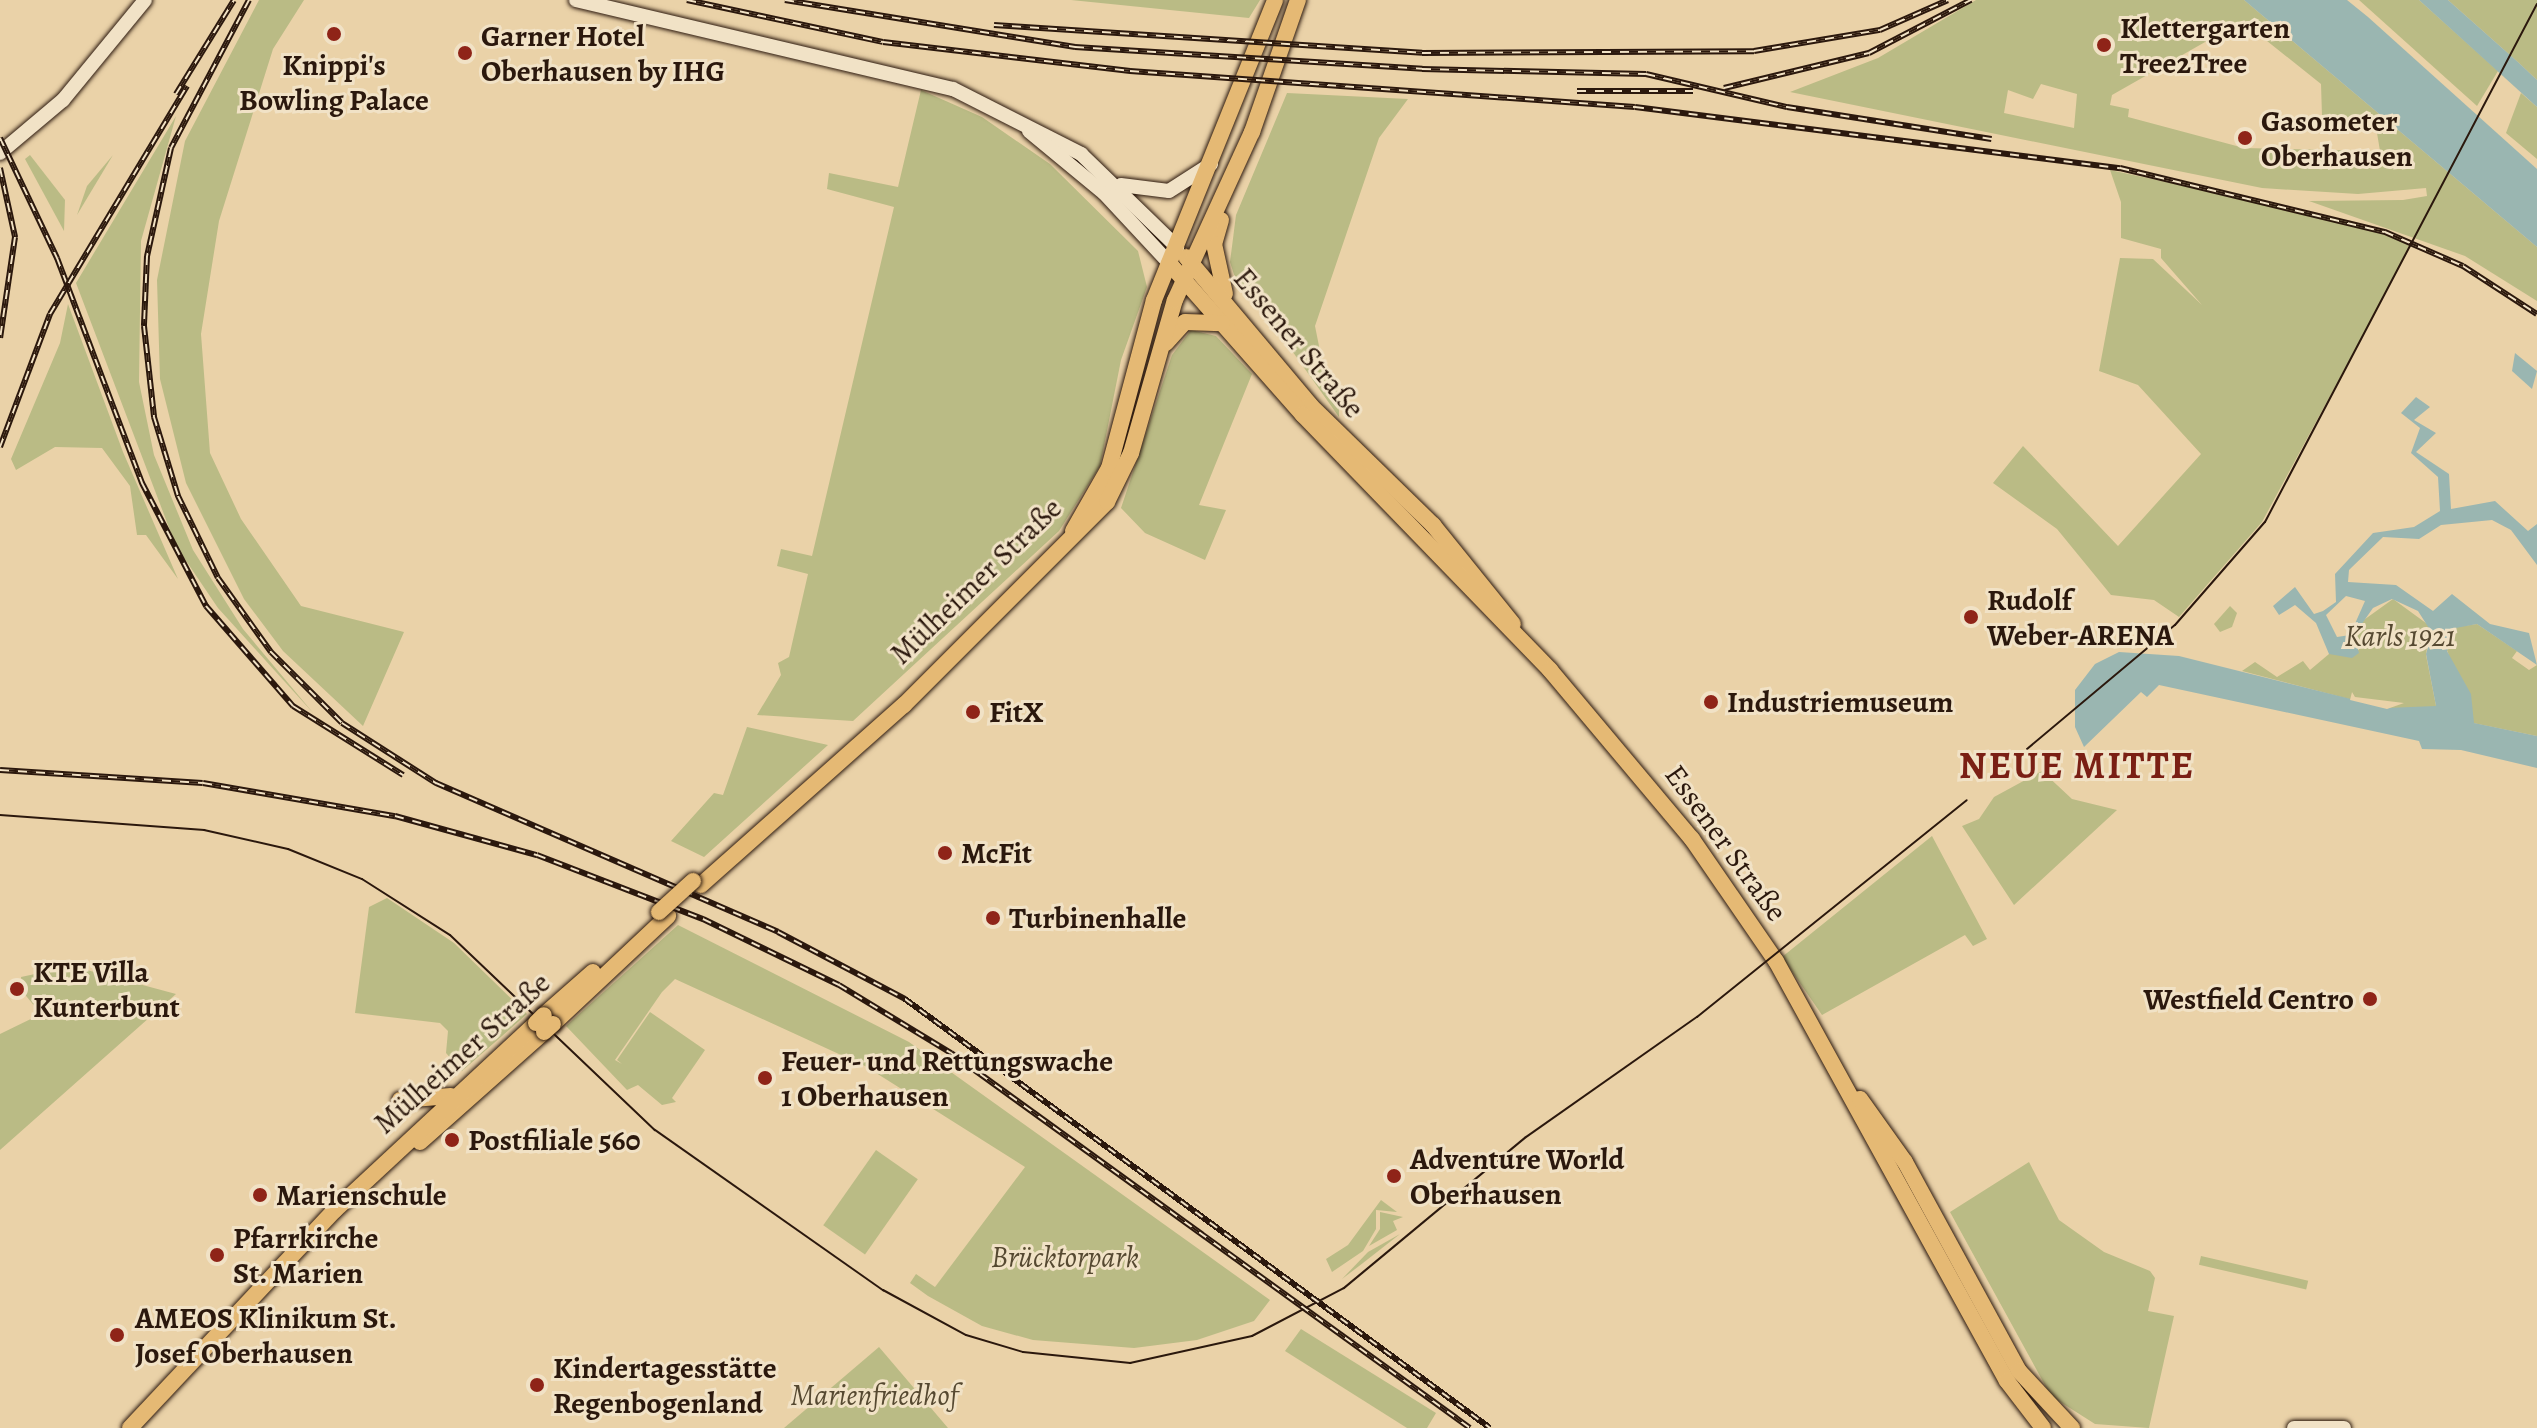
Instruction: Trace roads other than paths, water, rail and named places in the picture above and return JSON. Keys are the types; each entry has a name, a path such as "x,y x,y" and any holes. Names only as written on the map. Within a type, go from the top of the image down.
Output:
{"main road":[{"path":"0,153 63,100 145,0"},
{"path":"576,0 899,71 1003,113 1053,135 1117,184 1177,247"},
{"name":"Mülheimer Straße","path":"857,741 1084,517 1109,468 1169,263 1214,162 1275,0"},
{"path":"1226,299 1214,244 1298,0"},
{"path":"1003,113 1104,193 1169,263"},
{"name":"Mülheimer Straße","path":"144,1428 290,1268 544,1024 857,741 1098,516 1127,464 1183,281 1252,132"},
{"path":"1117,184 1169,191 1214,162"},
{"name":"Essener Straße","path":"1177,247 1226,299 1310,405 1538,656 1692,839 1776,961 2019,1371 2072,1428"},
{"name":"Essener Straße","path":"1169,263 1222,323 1446,554"},
{"path":"1157,359 1185,322 1222,323"},
{"name":"Mülheimer Straße","path":"130,1428 294,1252 456,1095 544,1024"},
{"path":"400,1100 456,1095 453,1114"},
{"name":"Essener Straße","path":"1917,1196 2007,1381 2043,1428"},
{"path":"2294,1428 2344,1428"}],"water":[{"path":"2244,0 2347,0 2368,17 2537,169 2537,247"},
{"path":"2419,0 2448,0 2519,63 2537,80 2537,107"},
{"path":"2515,353 2537,371 2532,389 2512,371"},
{"path":"2416,397 2430,407 2414,420 2436,433 2416,452 2449,474 2451,509 2495,501 2528,531 2537,524 2537,565 2511,530 2492,520 2441,525 2419,539 2383,537 2349,570 2348,582 2396,585 2433,611 2452,594 2490,624 2529,633 2537,665 2477,624 2456,628 2447,651 2471,694 2474,723 2537,736 2537,768 2461,750 2422,749 2419,741 2159,685 2147,697 2141,692 2084,747 2075,727 2075,690 2095,664 2119,652 2179,656 2387,708 2436,706 2426,654 2432,633 2418,611 2392,599 2373,608 2354,635 2359,653 2352,658 2329,654 2316,623 2295,605 2279,615 2273,606 2295,587 2314,614 2323,611 2336,602 2335,574 2373,533 2414,527 2440,511 2438,477 2411,453 2420,428 2401,413","holes":["2346,596 2365,601 2350,635 2337,637 2326,615"]}],"tram line":[{"path":"2027,749 2175,625 2265,522 2537,4"},
{"path":"0,815 204,830 288,849 362,879 450,935 655,1130 883,1290 966,1335 1023,1352 1130,1363 1252,1336 1344,1288 1526,1137 1697,1017 1967,800"}],"railway":[{"path":"176,94 234,0"},
{"path":"249,0 171,148 147,256 144,326 154,417 178,496 218,578 271,652 342,723 436,783 778,932 905,999 1490,1428"},
{"path":"687,0 883,42 1130,71 1635,107 2120,168 2385,232 2463,266 2537,314"},
{"path":"785,0 1075,47 1422,69 1646,74 1787,107 1992,139"},
{"path":"994,25 1422,53 1754,51 1880,30 1948,0"},
{"path":"1724,88 1869,53 1971,0"},
{"path":"0,447 50,314 187,86"},
{"path":"1577,91 1693,91"},
{"path":"0,138 57,258 142,483 206,606 293,706 403,775"},
{"path":"0,168 15,237 0,338"},
{"path":"0,770 203,783 395,816 537,855 703,919 839,985 951,1053 1470,1428"}],"place":[{"name":"Knippi's Bowling Palace","path":"334,34"},
{"name":"Klettergarten Tree2Tree","path":"2104,45"},
{"name":"Garner Hotel Oberhausen by IHG","path":"465,53"},
{"name":"Gasometer Oberhausen","path":"2245,138"},
{"name":"Rudolf Weber-ARENA","path":"1971,617"},
{"name":"Industriemuseum","path":"1711,702"},
{"name":"FitX","path":"973,712"},
{"name":"McFit","path":"945,853"},
{"name":"Turbinenhalle","path":"993,918"},
{"name":"KTE Villa Kunterbunt","path":"17,989"},
{"name":"Westfield Centro","path":"2370,999"},
{"name":"Feuer- und Rettungswache 1 Oberhausen","path":"765,1078"},
{"name":"Postfiliale 560","path":"452,1140"},
{"name":"Adventure World Oberhausen","path":"1394,1176"},
{"name":"Marienschule","path":"260,1195"},
{"name":"Pfarrkirche St. Marien","path":"217,1255"},
{"name":"AMEOS Klinikum St. Josef Oberhausen","path":"117,1335"},
{"name":"Kindertagesstätte Regenbogenland","path":"537,1385"}],"district":[{"name":"NEUE MITTE","path":"2077,766"}],"park label":[{"name":"Karls 1921","path":"2400,636"},
{"name":"Brücktorpark","path":"1065,1257"},
{"name":"Marienfriedhof","path":"874,1395"}]}
